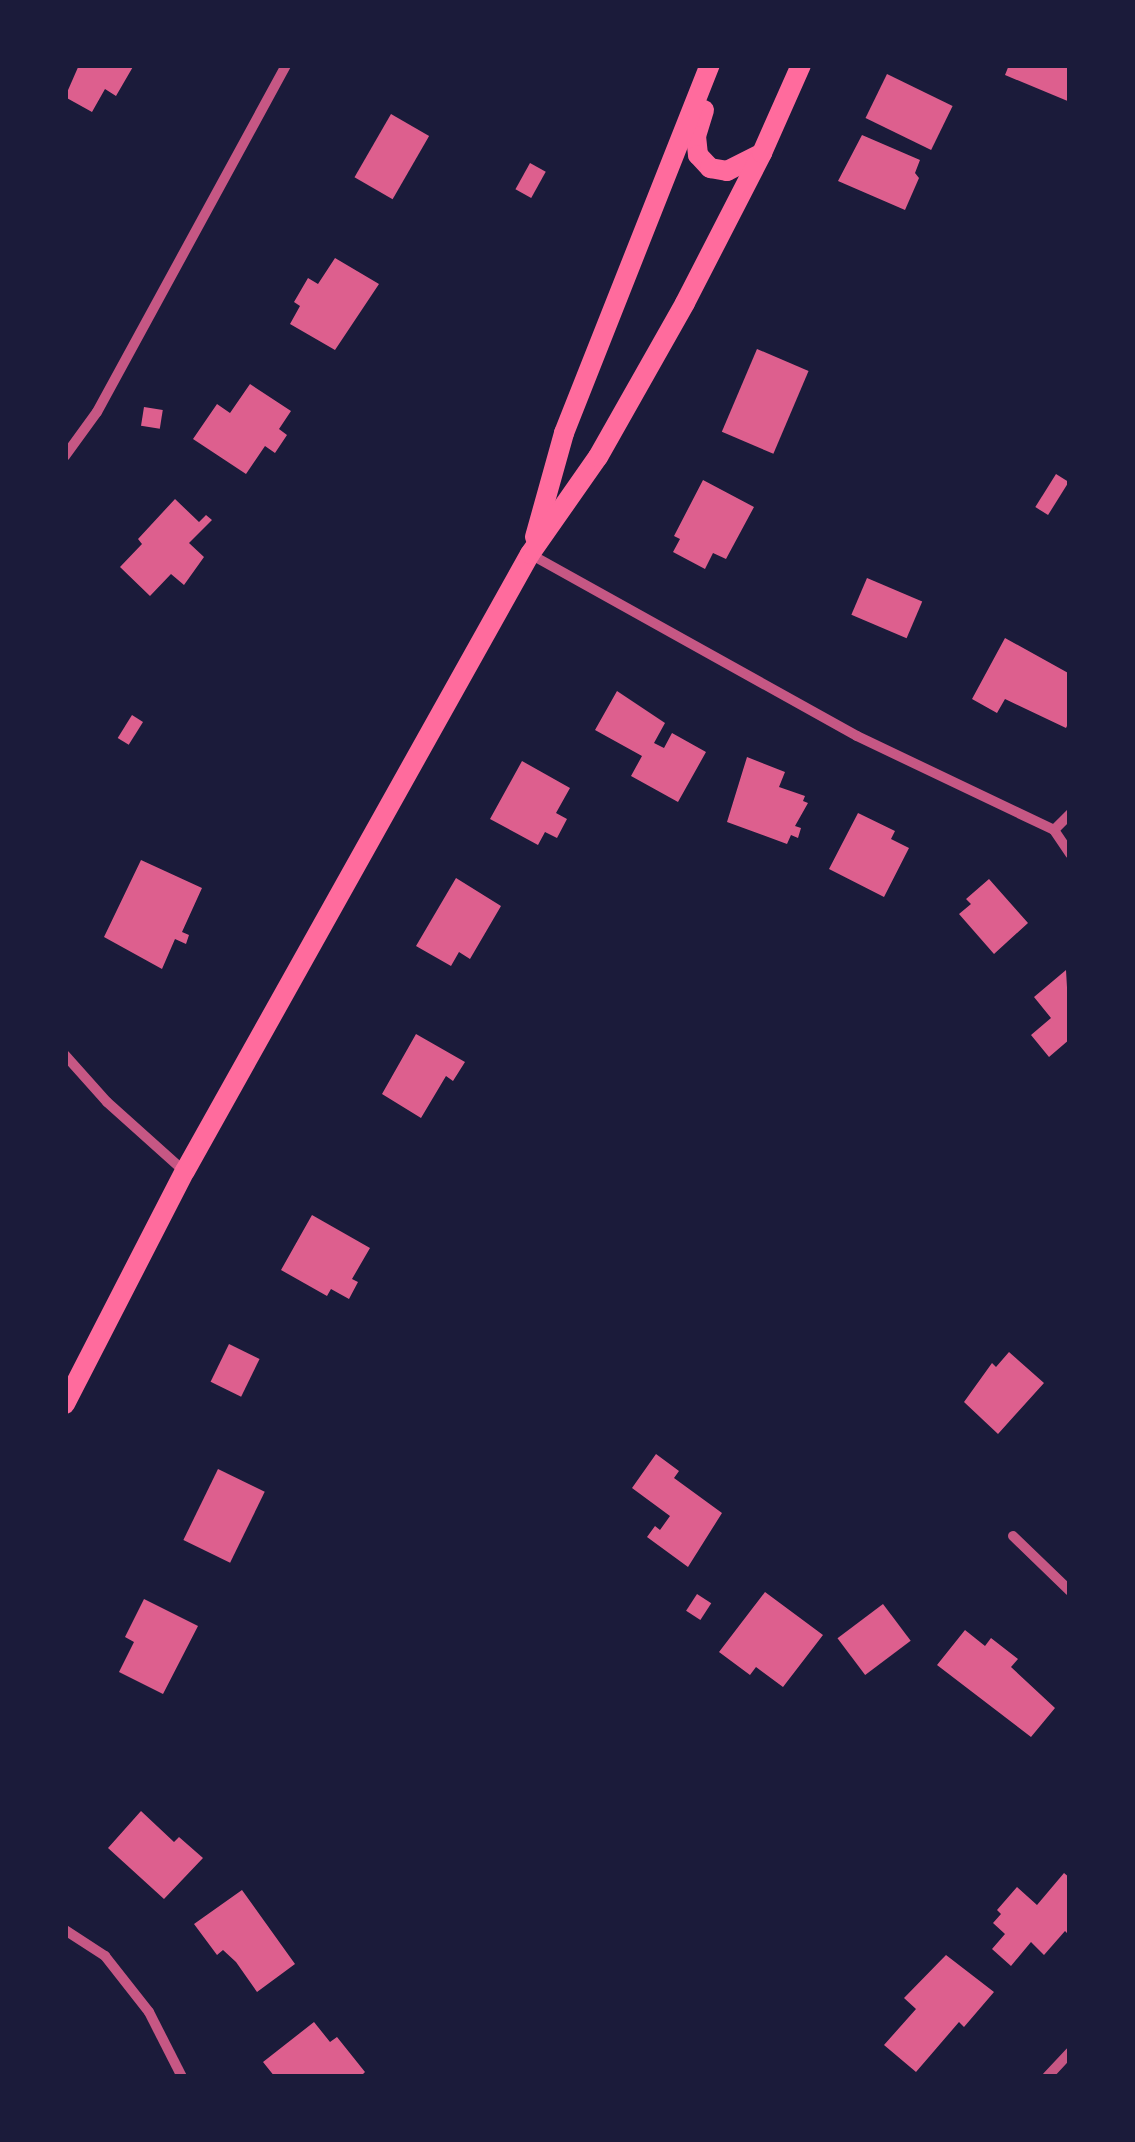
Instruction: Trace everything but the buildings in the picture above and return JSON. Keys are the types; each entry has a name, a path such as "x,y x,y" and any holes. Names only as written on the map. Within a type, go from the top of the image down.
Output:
{"main road":[{"path":"713,65 696,136 698,155 710,168 727,171 762,153"},
{"path":"530,554 564,433 713,65"},
{"path":"65,1404 185,1171 530,554 598,457 762,153 801,65"}],"street":[{"path":"65,456 98,412 286,65"},
{"path":"530,554 857,736 1054,830 1070,854"},
{"path":"1054,830 1070,814"},
{"path":"65,1055 107,1102 185,1171"},
{"path":"1014,1536 1070,1592"},
{"path":"65,1930 105,1956 149,2012 182,2077"},
{"path":"1047,2077 1070,2052"}]}
